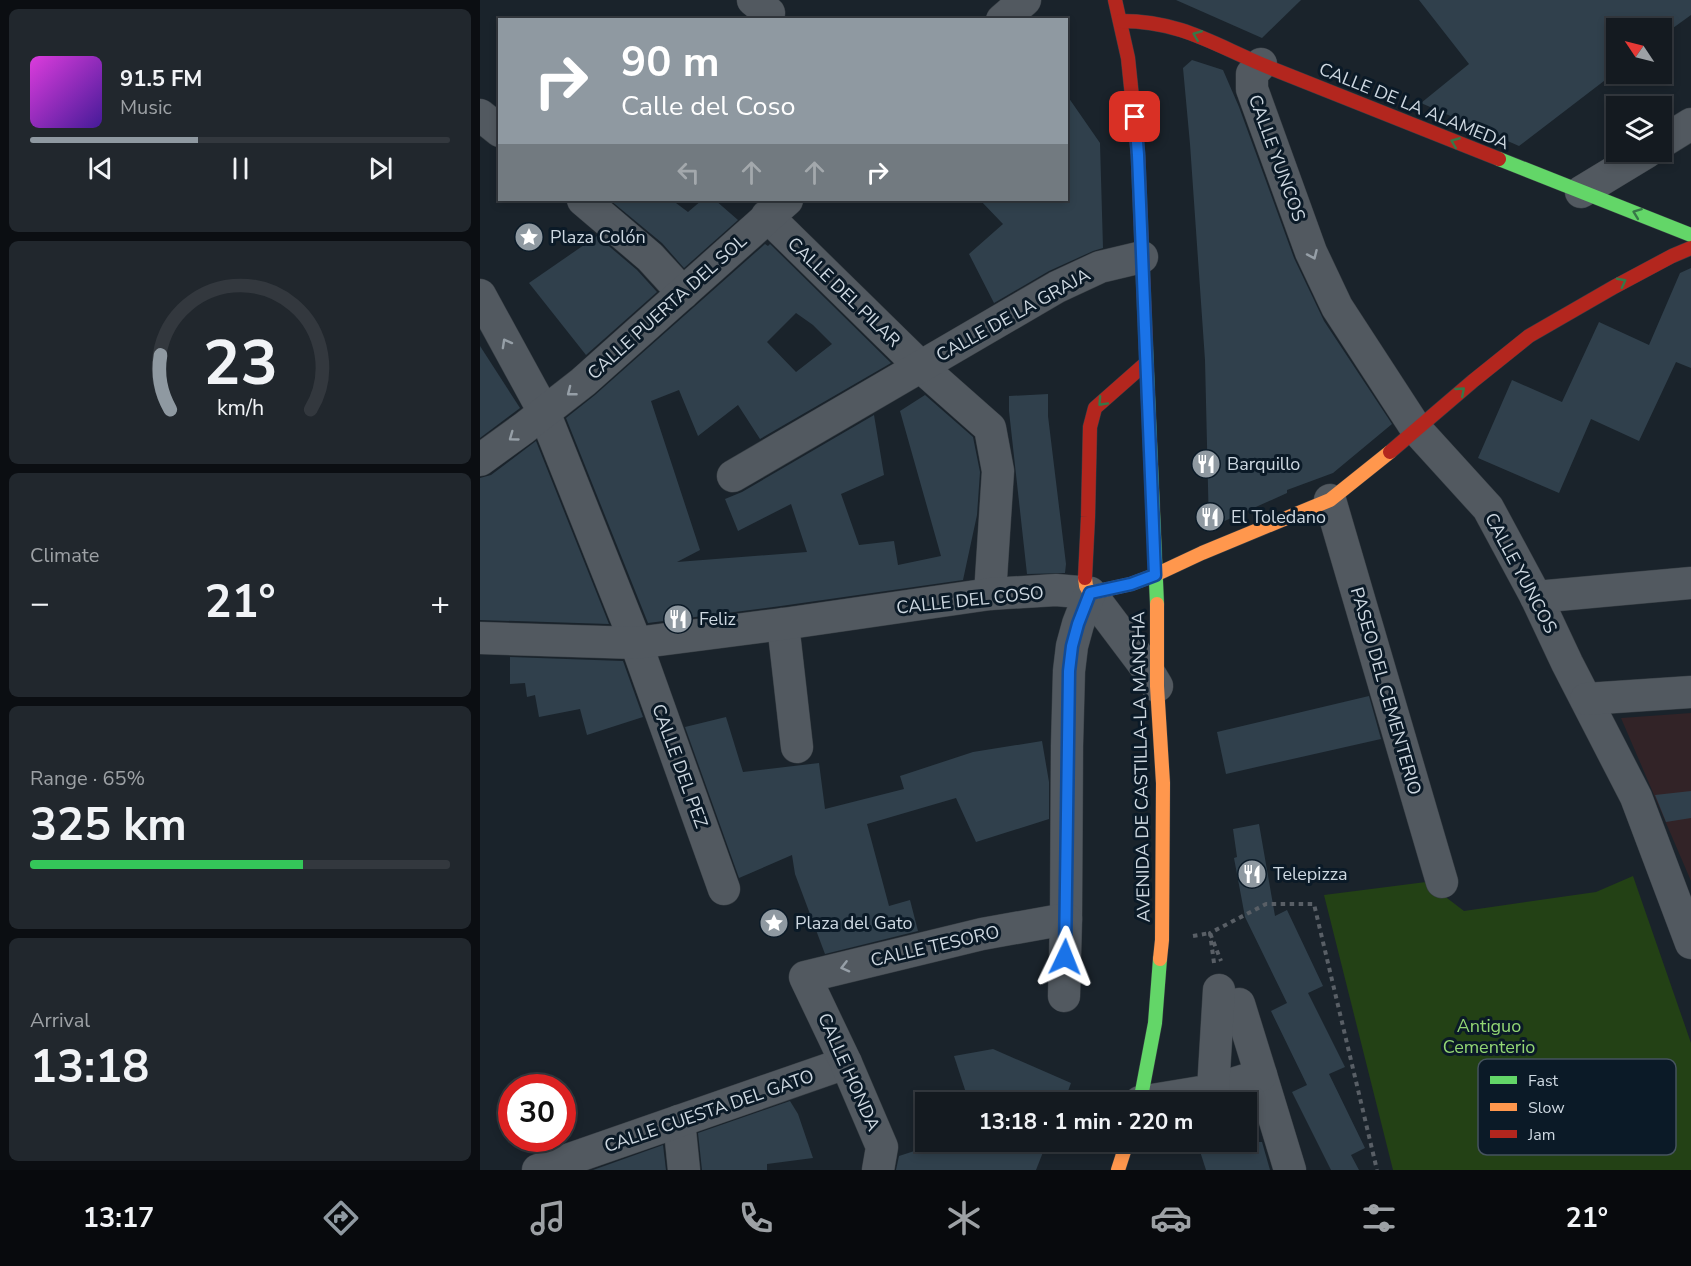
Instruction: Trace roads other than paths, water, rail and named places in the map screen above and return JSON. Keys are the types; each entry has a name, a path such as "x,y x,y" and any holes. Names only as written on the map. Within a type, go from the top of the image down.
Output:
{"street":[{"path":"1004,18 1025,0"},
{"name":"AVENIDA DE CASTILLA-LA MANCHA","path":"1115,0 1121,21 1133,97 1138,155 1155,575 1157,686 1163,783 1162,940 1155,1023 1142,1092"},
{"name":"CALLE DE LA ALAMEDA","path":"1121,21 1138,20 1169,24 1199,35 1261,64 1581,192 1680,241"},
{"name":"CALLE YUNCOS","path":"1261,64 1252,74 1252,88 1311,252 1337,307 1417,430 1488,508 1536,597 1636,796 1691,943"},
{"path":"480,115 498,128"},
{"path":"1672,136 1691,124"},
{"path":"1581,192 1630,162"},
{"path":"584,201 650,257 683,293"},
{"name":"CALLE PUERTA DEL SOL","path":"480,460 583,382 777,208"},
{"name":"CALLE DEL PILAR","path":"777,208 921,367"},
{"name":"CALLE DEL COSO","path":"480,638 636,643 990,594 1056,590 1090,593 1131,584 1330,500 1529,336 1614,287 1680,241"},
{"name":"CALLE DE LA GRAJA","path":"733,476 1057,287 1100,267 1142,257"},
{"name":"CALLE DEL PEZ","path":"480,295 544,412 636,643 724,889"},
{"path":"1146,363 1095,408 1090,427 1084,575 1090,593 1145,666 1157,686"},
{"name":"CALLE DE LA GRAJA","path":"921,367 990,428 999,471 990,594"},
{"name":"PASEO DEL CEMENTERIO","path":"1330,500 1442,882"},
{"path":"1536,597 1691,583"},
{"path":"1064,996 1069,671 1072,646 1090,593"},
{"path":"783,624 797,747"},
{"path":"1586,699 1691,692"},
{"name":"CALLE TESORO","path":"806,977 982,934 1066,919"},
{"name":"CALLE HONDA","path":"806,977 882,1147 878,1170"},
{"path":"1213,1090 1226,986 1262,1074 1290,1170"},
{"name":"CALLE CUESTA DEL GATO","path":"538,1170 846,1064"},
{"path":"1201,1092 1262,1074"},
{"path":"679,1121 684,1170"},
{"path":"1118,1170 1124,1152"}],"place":[{"name":"Plaza Colón","path":"529,237"},
{"name":"Barquillo","path":"1206,464"},
{"name":"El Toledano","path":"1210,517"},
{"name":"Feliz","path":"678,619"},
{"name":"Telepizza","path":"1252,874"},
{"name":"Plaza del Gato","path":"774,923"}],"park label":[{"name":"Antiguo Cementerio","path":"1489,1036"}]}
